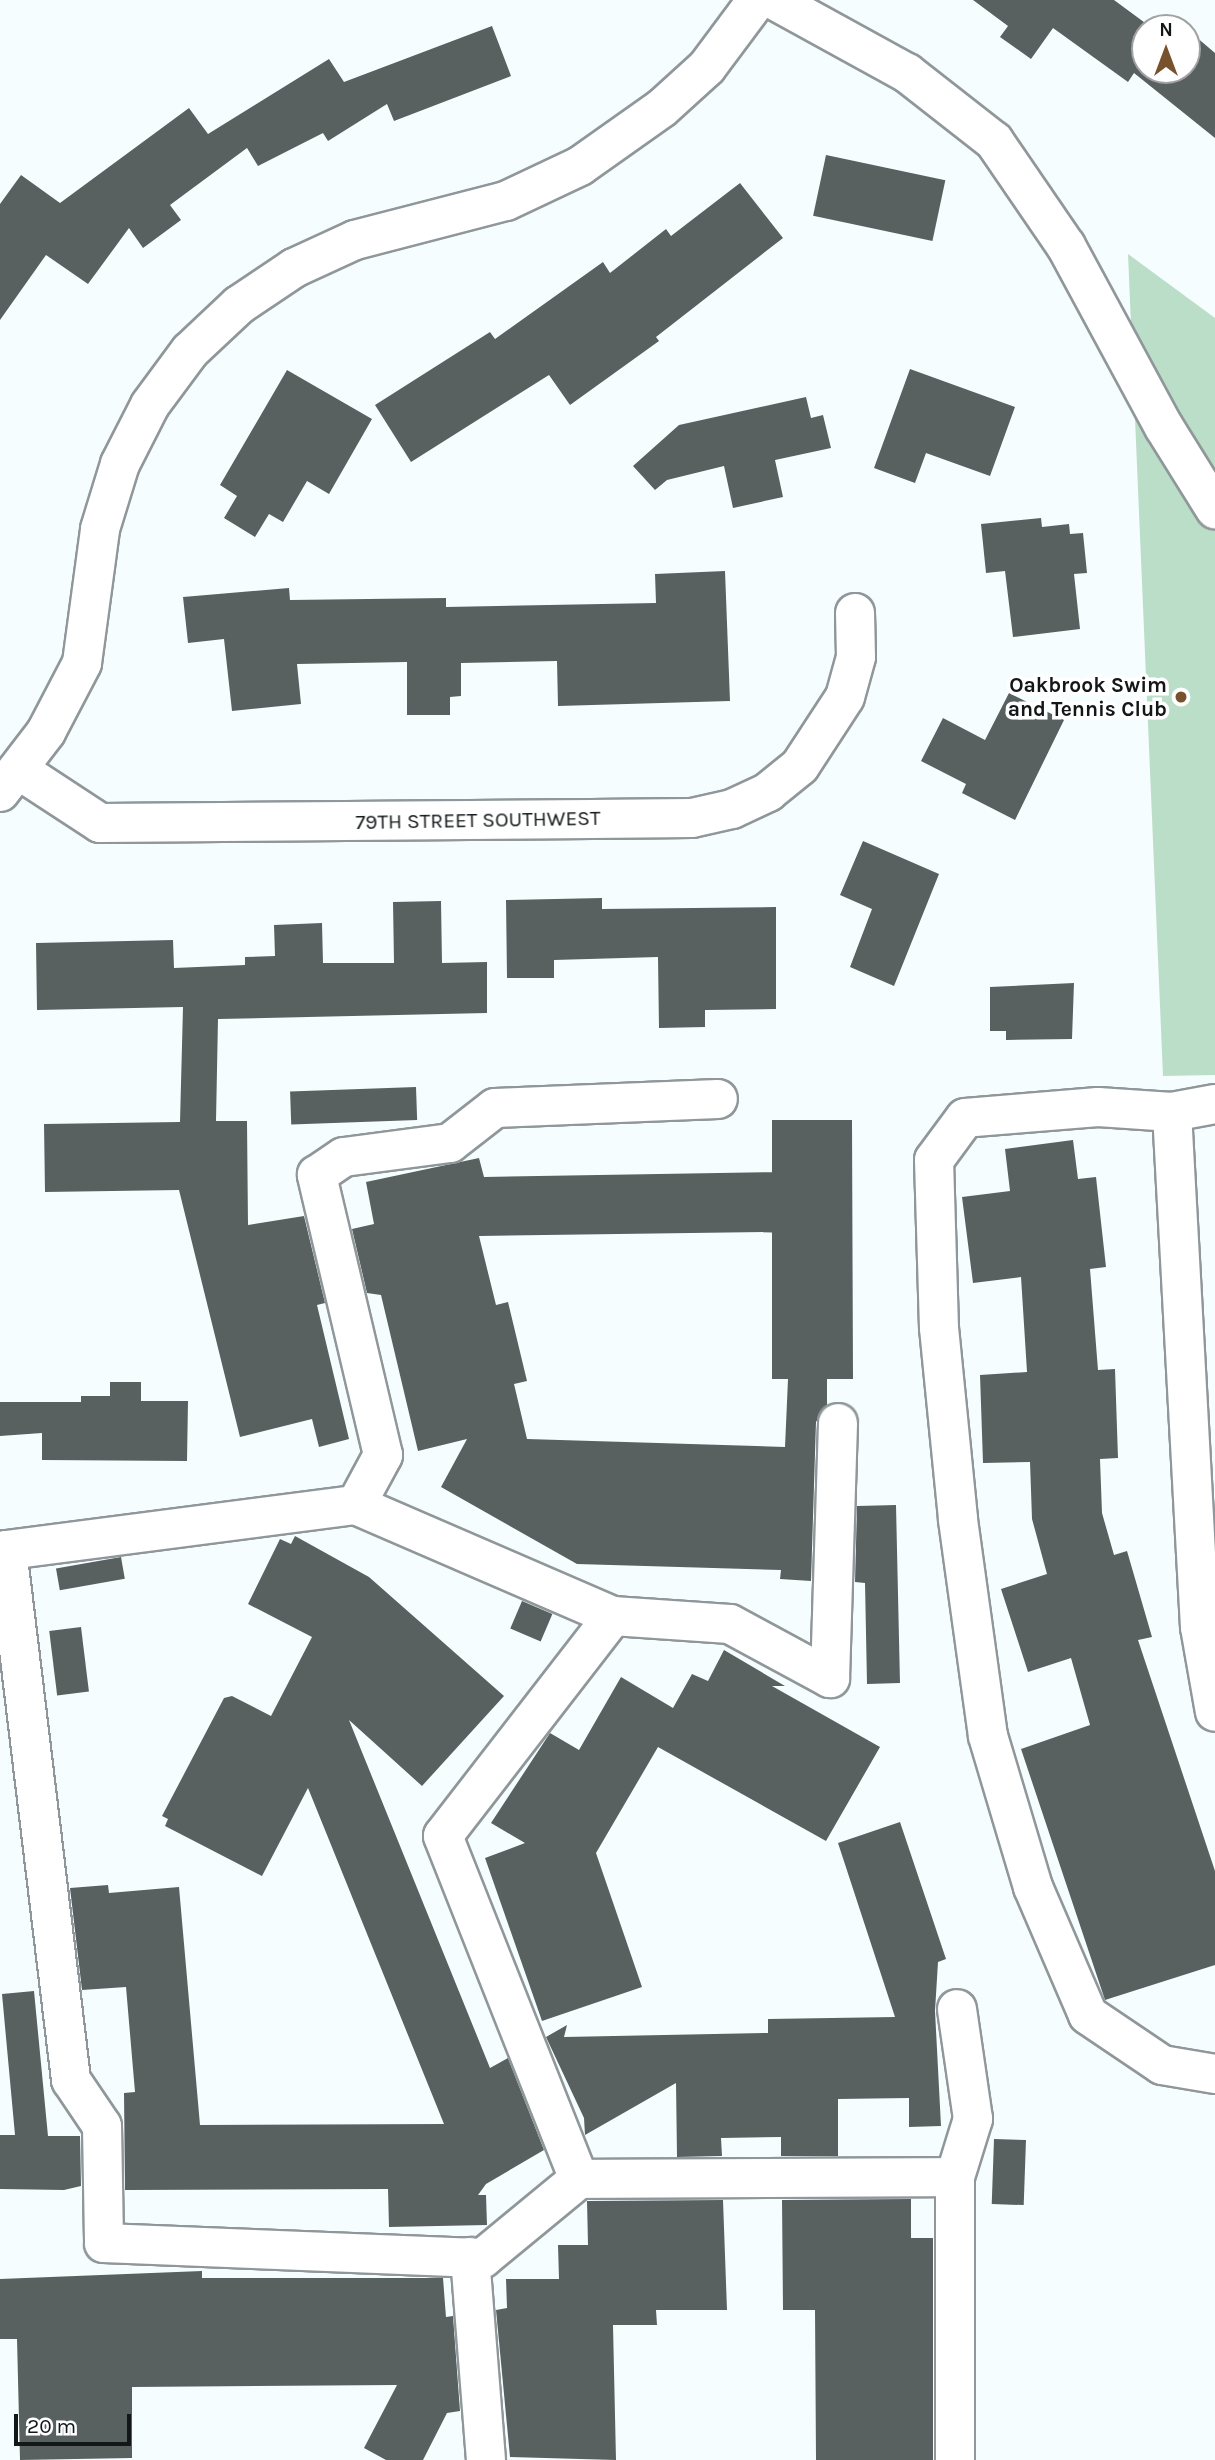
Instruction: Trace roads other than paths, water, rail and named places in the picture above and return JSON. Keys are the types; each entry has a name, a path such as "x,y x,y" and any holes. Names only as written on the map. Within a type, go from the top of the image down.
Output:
{"street":[{"path":"9,781 82,663 100,529 120,464 150,405 213,327 294,268 355,240 467,214 580,166 662,108 707,67 757,0"},
{"path":"774,0 907,73 994,141 1066,246 1164,427 1215,509"},
{"name":"79TH STREET SOUTHWEST","path":"9,781 100,823 692,818 732,809 768,792 800,766 845,697 856,657 855,613"},
{"path":"356,1505 383,1455 317,1175 344,1157 450,1143 495,1108 718,1099"},
{"path":"1215,1104 1172,1112 1098,1107 965,1118 934,1160 939,1328 988,1736 1033,1887 1088,2015 1162,2065 1215,2074"},
{"path":"1172,1112 1200,1628 1215,1712"},
{"path":"838,1423 830,1678 730,1624 613,1616 356,1505 3,1550 71,2080 102,2126 104,2243 483,2258 579,2179 955,2177"},
{"path":"579,2179 443,1836 613,1616"},
{"path":"955,2460 955,2177 973,2119 957,2009"},
{"path":"470,2257 486,2460"}],"place":[{"name":"Oakbrook Swim and Tennis Club","path":"1181,697"}]}
